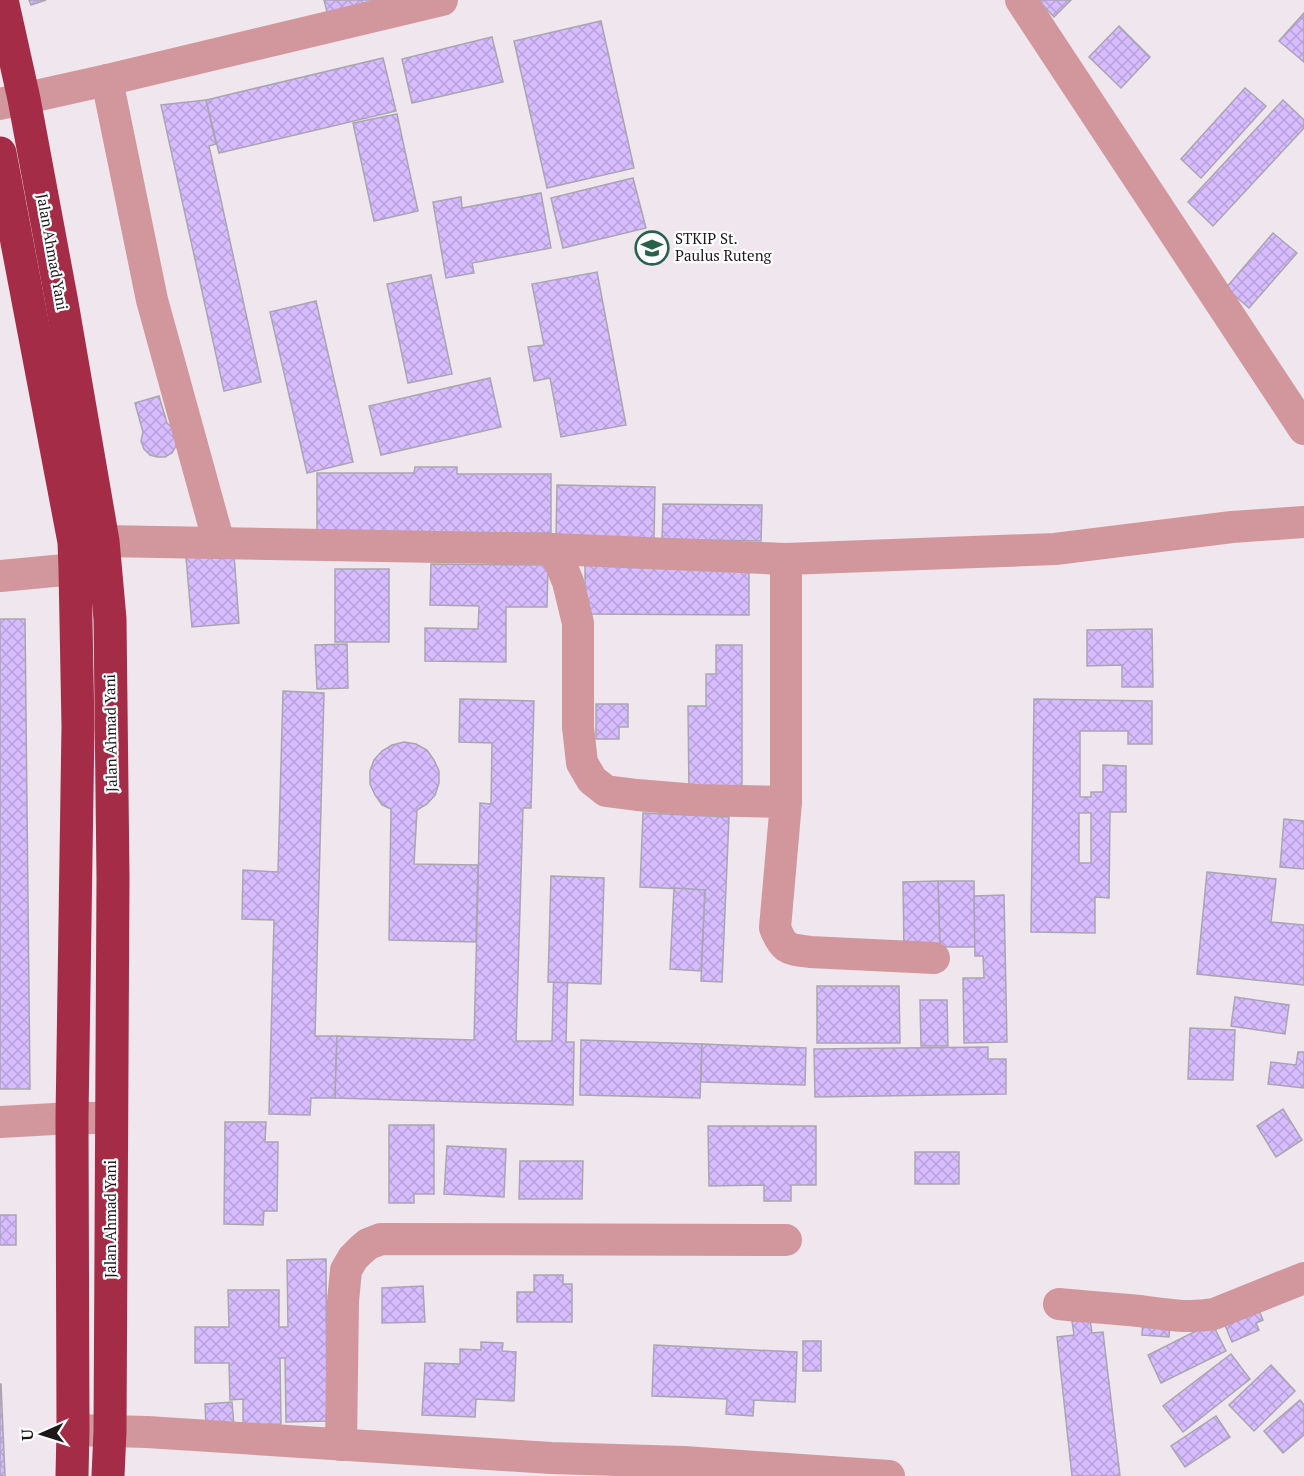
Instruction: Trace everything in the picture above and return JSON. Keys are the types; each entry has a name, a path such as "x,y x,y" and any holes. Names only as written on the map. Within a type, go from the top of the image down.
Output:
{"highway":[{"name":"Jalan Ahmad Yani","path":"2,0 12,101 62,303 84,551 78,726 72,1118 72,1476"},
{"name":"Jalan Ahmad Yani","path":"0,153 84,551 110,620 113,877 108,1476"},
{"path":"76,879 113,877"}],"street":[{"path":"12,101 442,0"},
{"path":"1021,0 1304,429"},
{"path":"107,80 152,300 219,543"},
{"path":"0,576 84,551 219,543 553,549 786,559 1055,549 1232,527 1304,522"},
{"path":"553,549 568,582 578,623 578,727 582,763 592,780 606,791 637,795 697,800 786,802"},
{"path":"786,559 786,802 775,928 781,942 792,950 934,958"},
{"path":"0,1122 112,1118"},
{"path":"341,1445 346,1270 353,1258 368,1244 381,1239 786,1240"},
{"path":"1059,1304 1171,1316 1202,1316 1214,1314 1304,1278"},
{"path":"73,1430 551,1458 684,1462 890,1476"}],"building":[{"path":"29,0 46,0 31,5"},
{"path":"324,0 394,0 327,12"},
{"path":"1038,0 1071,0 1054,17"},
{"path":"1304,13 1304,62 1279,41"},
{"path":"601,21 634,168 547,188 514,41"},
{"path":"1119,26 1150,57 1121,88 1089,57"},
{"path":"492,37 503,82 412,103 402,59"},
{"path":"383,58 396,111 219,153 206,100"},
{"path":"1245,88 1266,106 1201,178 1181,159"},
{"path":"206,100 216,144 209,146 261,382 224,391 161,105"},
{"path":"1283,100 1304,120 1304,128 1213,226 1188,202"},
{"path":"397,114 418,211 374,221 353,123"},
{"path":"633,178 646,228 563,248 551,198"},
{"path":"541,193 551,248 472,263 474,273 446,278 433,202 461,197 462,208"},
{"path":"1273,233 1297,253 1249,308 1226,288"},
{"path":"597,272 626,425 561,437 550,378 534,381 528,347 544,345 532,284"},
{"path":"431,275 452,374 408,383 387,284"},
{"path":"316,301 353,462 307,473 270,312"},
{"path":"490,378 501,427 381,455 369,406"},
{"path":"159,396 167,423 175,430 176,446 172,453 165,457 150,455 144,449 141,441 143,432 135,403"},
{"path":"415,467 457,467 457,474 551,474 551,533 317,532 317,473 414,473"},
{"path":"557,485 655,487 654,539 556,538"},
{"path":"663,504 762,505 761,541 662,539"},
{"path":"234,554 239,623 192,627 186,557"},
{"path":"431,564 548,565 547,607 506,607 506,662 425,661 425,628 478,629 479,606 430,605"},
{"path":"585,565 749,567 749,615 585,614"},
{"path":"335,569 389,569 389,642 335,642"},
{"path":"0,619 25,619 30,1089 0,1089"},
{"path":"1152,629 1153,687 1122,687 1122,665 1087,666 1087,630"},
{"path":"347,644 348,688 317,689 315,645"},
{"path":"716,645 742,645 742,792 689,792 688,706 706,706 706,674 716,674"},
{"path":"283,691 324,693 315,1036 337,1036 335,1098 311,1098 310,1115 269,1114 274,920 242,919 243,870 278,872"},
{"path":"460,699 534,701 531,808 523,808 516,1041 552,1041 554,966 568,966 566,1042 574,1042 573,1105 335,1098 337,1036 474,1040 480,803 491,804 492,743 459,742"},
{"path":"1034,699 1152,701 1152,744 1128,744 1128,731 1080,731 1080,797 1091,797 1091,792 1103,792 1103,765 1126,766 1126,812 1110,812 1109,898 1095,897 1095,933 1031,932","holes":["1079,813 1091,813 1091,863 1079,863"]},
{"path":"596,704 628,704 628,727 619,727 619,739 596,739"},
{"path":"404,742 416,744 427,750 439,771 439,783 435,795 417,810 414,864 478,865 476,942 389,940 391,809 382,805 375,795 370,784 370,771 374,760 382,751"},
{"path":"643,813 729,817 722,982 701,981 705,890 640,887"},
{"path":"1284,819 1304,821 1304,869 1280,867"},
{"path":"1207,872 1276,879 1271,922 1304,925 1304,985 1197,974"},
{"path":"551,876 604,878 601,984 548,982"},
{"path":"938,881 974,881 975,947 940,947"},
{"path":"938,881 940,952 904,953 903,882"},
{"path":"674,888 705,890 701,971 670,969"},
{"path":"1004,895 1007,1042 964,1043 963,978 984,978 983,956 975,956 974,896"},
{"path":"817,986 899,986 900,1043 817,1043"},
{"path":"1235,997 1289,1005 1285,1034 1231,1026"},
{"path":"920,1000 947,1000 948,1046 921,1046"},
{"path":"1190,1028 1235,1030 1233,1080 1188,1079"},
{"path":"581,1040 702,1044 700,1098 580,1095"},
{"path":"702,1044 806,1048 805,1085 701,1082"},
{"path":"988,1047 988,1059 1006,1059 1006,1094 815,1097 814,1049"},
{"path":"1298,1052 1304,1052 1304,1088 1268,1084 1271,1062 1296,1065"},
{"path":"1283,1109 1302,1140 1276,1157 1257,1126"},
{"path":"225,1122 266,1122 265,1142 278,1142 277,1211 264,1211 263,1225 224,1224"},
{"path":"389,1125 434,1125 434,1194 414,1194 414,1203 389,1203"},
{"path":"708,1126 816,1126 816,1185 791,1185 791,1201 764,1201 764,1185 709,1186"},
{"path":"447,1146 506,1149 504,1197 444,1194"},
{"path":"915,1152 959,1152 959,1184 915,1184"},
{"path":"520,1161 583,1161 582,1199 519,1199"},
{"path":"0,1215 16,1215 16,1245 0,1245"},
{"path":"326,1259 327,1421 286,1422 285,1358 280,1358 281,1424 243,1425 243,1399 230,1400 229,1363 195,1363 195,1327 229,1327 228,1290 279,1290 279,1327 288,1327 287,1260"},
{"path":"534,1275 563,1275 563,1284 572,1284 572,1322 517,1322 517,1292 534,1292"},
{"path":"423,1286 425,1322 382,1323 382,1288"},
{"path":"1256,1303 1263,1320 1256,1323 1259,1330 1232,1342 1222,1318"},
{"path":"1143,1318 1170,1320 1169,1337 1142,1335"},
{"path":"1090,1319 1092,1333 1103,1332 1120,1476 1072,1476 1057,1337 1074,1335 1072,1321"},
{"path":"1212,1323 1226,1351 1161,1383 1148,1355"},
{"path":"803,1341 821,1341 821,1371 803,1371"},
{"path":"481,1342 503,1343 502,1351 516,1352 514,1401 476,1399 475,1417 422,1415 425,1363 460,1364 460,1349 481,1350"},
{"path":"654,1345 797,1352 795,1402 754,1400 753,1416 726,1414 727,1399 652,1396"},
{"path":"1231,1354 1250,1379 1183,1432 1163,1406"},
{"path":"1271,1365 1295,1391 1254,1431 1229,1405"},
{"path":"1,1384 5,1476 0,1476"},
{"path":"1300,1400 1304,1405 1304,1435 1283,1453 1264,1431"},
{"path":"232,1402 234,1426 206,1427 205,1404"},
{"path":"1216,1416 1230,1437 1185,1467 1171,1446"}],"place":[{"name":"STKIP St. Paulus Ruteng","path":"652,248"}]}
